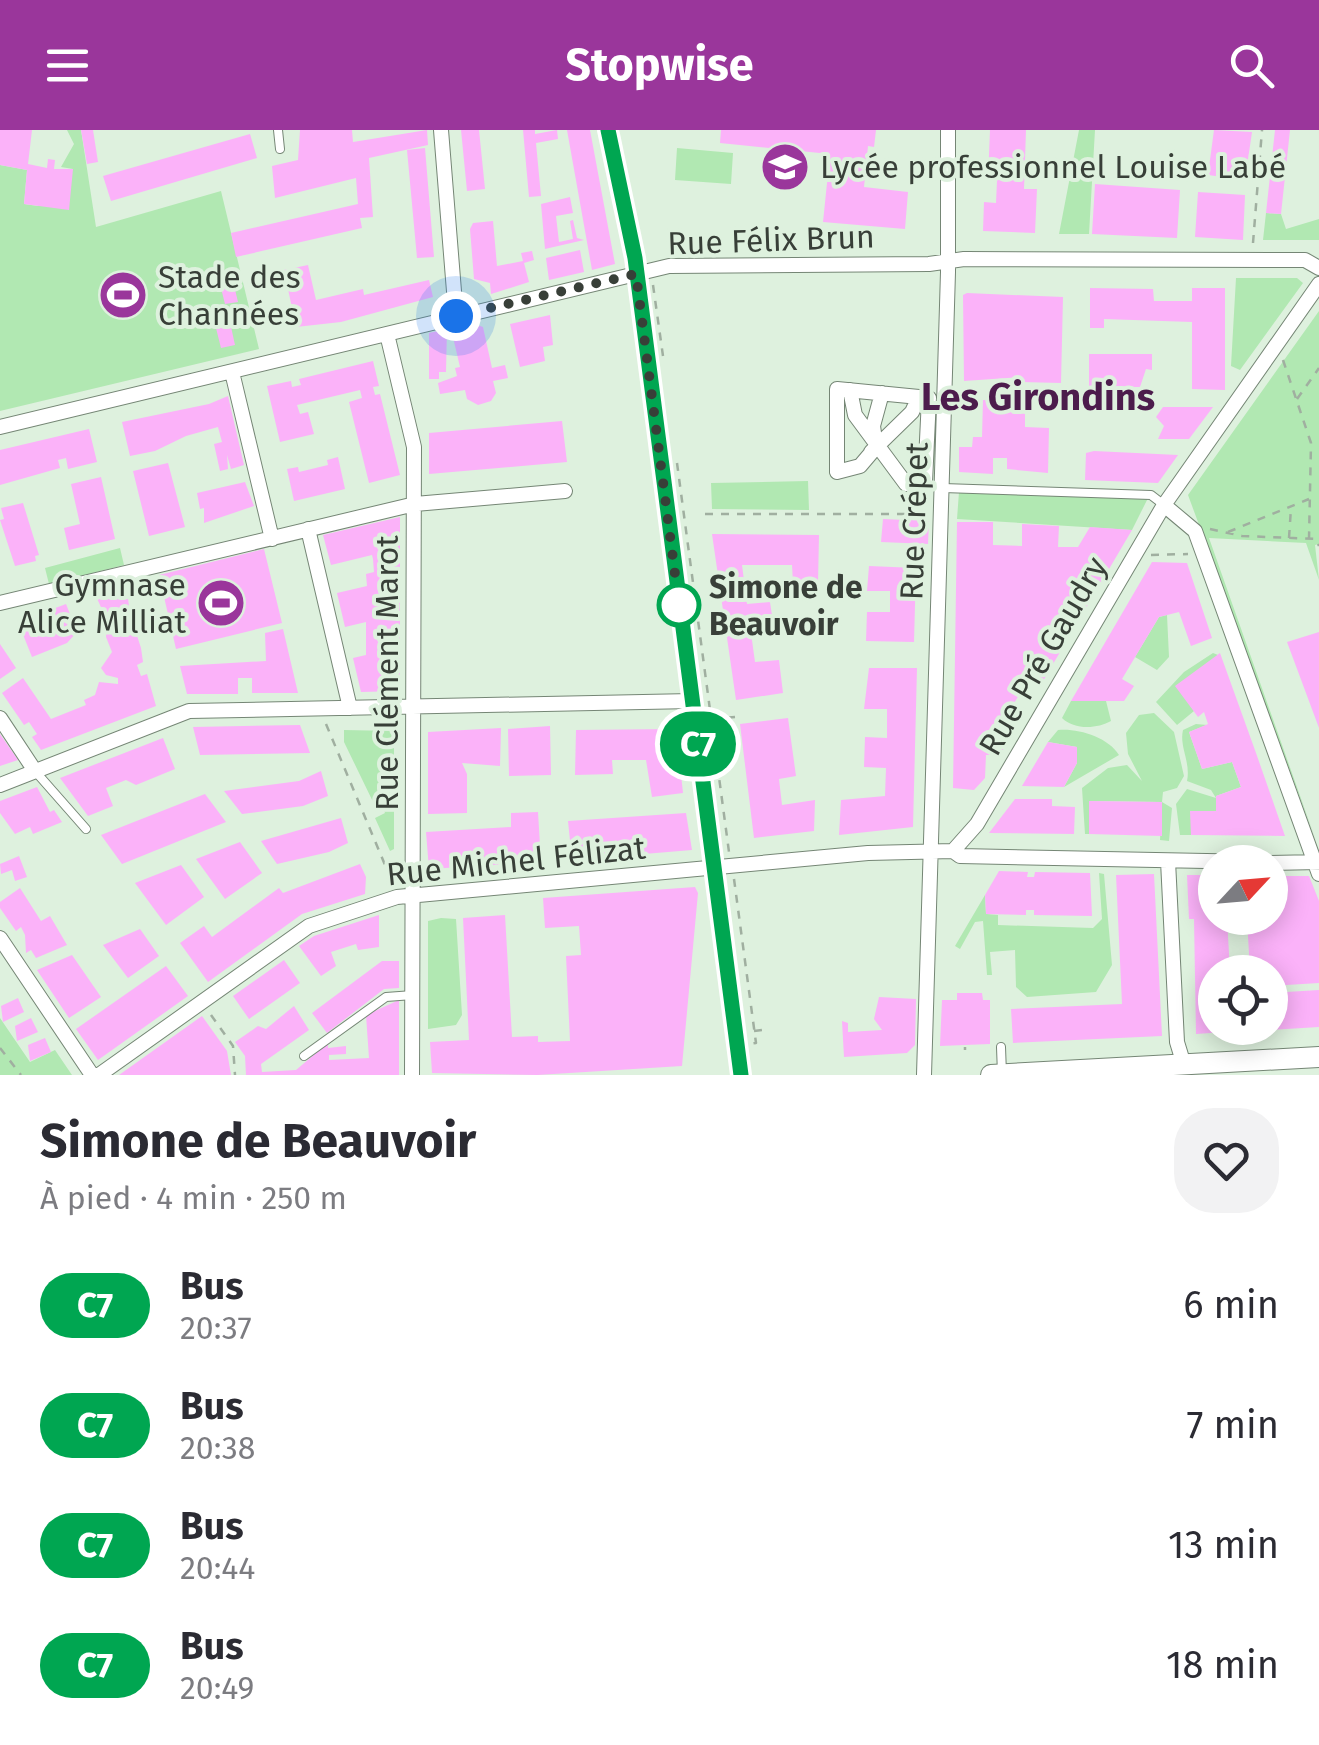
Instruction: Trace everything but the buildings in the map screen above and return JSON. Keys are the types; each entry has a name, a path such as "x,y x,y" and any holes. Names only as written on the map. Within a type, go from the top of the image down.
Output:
{"main road":[{"path":"991,1075 1319,1057"}],"street":[{"path":"441,130 456,316"},
{"path":"608,130 643,273 692,701 742,1075"},
{"name":"Rue Crépet","path":"930,854 943,488 948,130"},
{"name":"Rue Félix Brun","path":"0,427 668,266 947,263 964,259 1305,260 1319,268"},
{"name":"Rue Pré Gaudry","path":"953,852 977,824 1164,505 1319,284"},
{"name":"Rue Clément Marot","path":"387,334 414,447 412,1075"},
{"path":"232,372 272,539"},
{"path":"919,397 912,412 860,466 837,472 837,389 882,393 929,398 925,482"},
{"path":"850,390 855,415 874,449 906,484"},
{"path":"874,449 872,426 882,393"},
{"path":"0,603 415,504 566,491"},
{"path":"1164,505 1195,531 1318,866 1288,864"},
{"path":"308,530 350,708"},
{"path":"0,784 188,711 692,701"},
{"path":"0,718 35,770"},
{"name":"Rue Michel Félizat","path":"96,1075 309,926 397,897 868,853 930,854"},
{"path":"924,1075 930,854 1198,861"},
{"path":"1168,861 1178,1042 1184,1065"},
{"path":"0,938 96,1075"}],"lane":[{"path":"278,130 280,149"},
{"path":"943,488 1151,495 1164,505"},
{"path":"35,770 86,829"},
{"path":"69,813 83,811"},
{"path":"304,1056 386,997 414,996"},
{"path":"1001,1048 1002,1074"}],"path":[{"path":"1252,260 1262,130"},
{"path":"643,273 664,368"},
{"path":"1282,360 1311,443 1309,539"},
{"path":"1297,400 1319,368"},
{"path":"676,462 756,1043 738,1045"},
{"path":"1227,532 1291,506 1310,500 1319,502"},
{"path":"1289,538 1291,506"},
{"path":"704,514 930,514"},
{"path":"1204,527 1319,543"},
{"path":"1145,555 1192,554"},
{"path":"326,724 397,897"},
{"path":"207,1010 233,1046 236,1075"},
{"path":"0,1048 21,1075"}],"green space":[{"name":"Stade des Channées","path":"67,130 81,130 96,227 221,191 259,349 0,411 0,165 27,170 24,204 38,206 73,169 61,167 74,144"},
{"path":"1079,130 1095,130 1089,234 1059,234"},
{"path":"677,148 733,153 731,184 675,180"},
{"path":"1266,213 1281,214 1286,229 1319,219 1319,240 1263,240"},
{"path":"1236,278 1297,278 1303,283 1240,370 1231,366"},
{"path":"1319,311 1319,544 1315,545 1319,580 1306,543 1209,538 1316,841 1188,495"},
{"path":"808,481 809,510 712,509 711,483"},
{"path":"959,492 1148,498 1132,530 957,519"},
{"path":"120,548 124,565 49,584 45,568"},
{"path":"1167,615 1169,657 1157,670 1135,657 1159,617"},
{"path":"1213,653 1218,655 1194,711 1177,725 1156,702 1184,672"},
{"path":"1071,701 1106,701 1111,721 1086,727 1067,722 1062,718"},
{"path":"1154,713 1174,732 1184,776 1177,788 1163,792 1162,802 1090,801 1089,834 1085,834 1082,788 1108,768 1127,765 1142,781 1128,754 1126,733 1139,715"},
{"path":"1196,724 1207,725 1189,732 1202,769 1232,762 1241,787 1216,798 1211,790 1187,781 1183,730"},
{"path":"344,730 394,731 394,849 390,851 375,818 385,813 382,806 376,808 344,742"},
{"path":"1058,730 1092,735 1108,743 1119,755 1064,787 1077,763 1077,747 1048,742"},
{"path":"1187,789 1216,798 1216,811 1191,811 1191,835 1180,835 1176,804"},
{"path":"1162,802 1172,808 1169,841 1160,840"},
{"path":"1099,873 1104,874 1112,965 1096,992 1027,997 1016,987 1015,950 990,952 992,975 987,975 983,921 975,922 960,949 955,946 985,895 986,914 998,915 998,925 1093,928 1102,919"},
{"path":"456,919 462,1015 456,1025 428,1029 428,921"},
{"path":"0,1018 30,1062 55,1050 72,1075 0,1075"}],"bus line":[{"name":"C7","path":"608,130 635,258 741,1075"}],"place":[{"name":"Lycée professionnel Louise Labé","path":"785,167"},
{"name":"Stade des Channées","path":"123,295"},
{"name":"Gymnase Alice Milliat","path":"221,603"},
{"name":"Simone de Beauvoir","path":"679,605"}],"district":[{"name":"Les Girondins","path":"1038,397"}],"route":[{"path":"456,316 636,274 679,605"}]}
